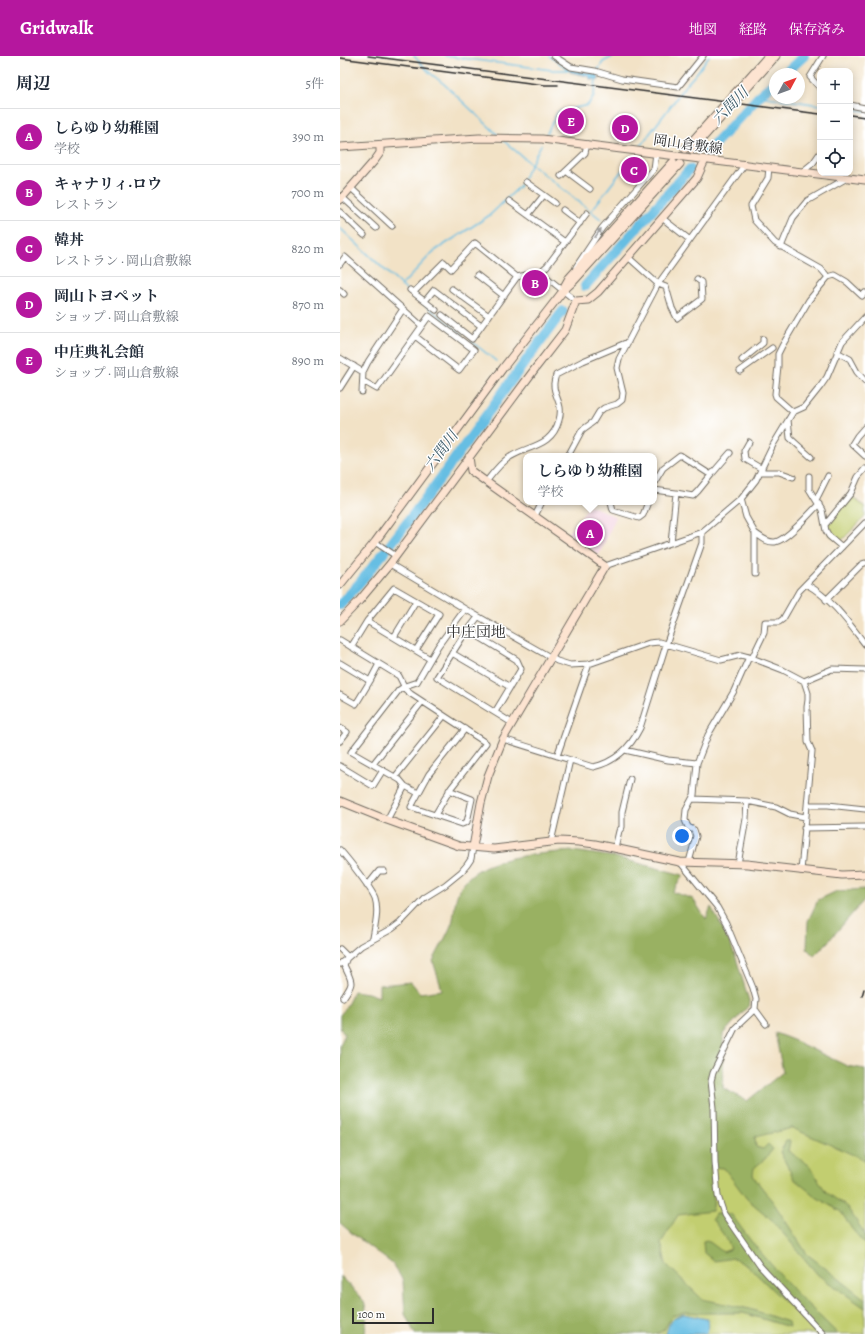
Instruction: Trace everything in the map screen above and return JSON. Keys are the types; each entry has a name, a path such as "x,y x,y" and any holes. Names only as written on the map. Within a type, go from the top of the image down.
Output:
{"street":[{"path":"554,56 572,67 622,79 678,87 703,56"},
{"path":"768,56 688,149 776,56"},
{"path":"817,85 810,77 823,56"},
{"path":"853,106 865,108"},
{"name":"岡山倉敷線","path":"340,147 496,138 542,138 865,180"},
{"path":"560,176 585,153 587,144"},
{"path":"376,228 341,198 376,160 380,153 380,145"},
{"path":"563,291 569,278 602,228 654,169 656,153"},
{"path":"802,172 813,163 817,157"},
{"path":"540,272 576,301 588,300 591,298 697,178 705,160"},
{"path":"340,585 375,542 503,368 563,291 574,281 676,163 569,278"},
{"path":"570,453 582,430 593,422 599,412 604,408 617,404 622,400 617,368 619,359 658,284 745,164"},
{"path":"769,167 768,178 751,206 754,220 782,247 821,269 828,277"},
{"path":"566,171 590,189"},
{"path":"782,247 793,218 807,201 847,178"},
{"path":"526,182 555,203"},
{"path":"351,188 392,226"},
{"path":"528,215 544,195"},
{"path":"509,201 565,242"},
{"path":"563,210 580,223"},
{"path":"340,212 364,235"},
{"path":"442,315 472,339 517,277 540,272 587,213"},
{"path":"662,218 690,240"},
{"path":"436,310 412,291 444,262 451,269 475,243 517,277"},
{"path":"340,264 345,257 422,326"},
{"path":"628,257 658,284 666,287 672,308 678,318 702,299 701,282 697,279"},
{"path":"477,275 504,296"},
{"path":"793,412 776,397 775,394 778,354 793,325 828,277 834,275 847,282 862,296 865,293"},
{"path":"452,289 488,316"},
{"path":"425,301 434,290 482,326"},
{"path":"340,621 390,564 394,554 566,330 576,301"},
{"path":"362,392 363,372 403,309"},
{"path":"362,381 377,390 429,316 474,350 459,370 415,336"},
{"path":"340,964 373,938 392,929 400,923 424,898 445,885 467,866 471,859 481,803 488,776 503,739 605,566 702,532 741,499 762,471 773,445 793,412 804,407 820,387 842,342 865,317"},
{"path":"742,360 764,343 763,338 778,354"},
{"path":"486,482 508,458 540,444 550,438 554,432 560,420 561,406 553,385 556,375 584,360 628,342"},
{"path":"740,371 772,348"},
{"path":"837,352 850,359 857,372 865,381"},
{"path":"340,358 363,372"},
{"path":"340,388 354,366"},
{"path":"788,420 790,438 811,457"},
{"path":"865,427 852,444 865,456"},
{"path":"749,442 744,451 745,459 762,471 779,472 794,477"},
{"path":"657,490 693,496 730,453"},
{"path":"657,478 663,468 680,455 711,475"},
{"path":"469,457 471,470 605,566"},
{"path":"826,525 851,493 858,477 865,469"},
{"path":"455,475 471,470"},
{"path":"809,476 809,489 822,510 826,531 829,536 842,547"},
{"path":"741,499 746,517 755,533 767,541 776,542 784,538 796,527 818,502 828,476"},
{"path":"671,543 676,493"},
{"path":"535,516 540,505"},
{"path":"612,505 613,510 638,518 644,515 647,505"},
{"path":"689,862 696,836 694,830 688,827 685,820 686,810 693,799 697,763 708,735 734,691 764,633 765,622 779,622 783,619 799,592 865,523"},
{"path":"503,739 593,767 604,764 616,758 625,750 634,740 640,728 666,645 702,543 702,532"},
{"path":"755,533 755,574"},
{"path":"375,542 394,554"},
{"path":"826,600 862,564 865,563"},
{"path":"390,564 551,658 570,665 589,664 649,643 659,642 721,660 741,655 751,657 783,670 804,681 808,693 806,707 808,742 812,751 801,871"},
{"path":"806,584 840,611 865,644"},
{"path":"351,647 367,621 394,588 439,614 416,650"},
{"path":"394,637 416,601"},
{"path":"418,793 405,786 395,777 351,752 399,690 405,686 417,682 438,646 465,609"},
{"path":"478,616 437,677 512,722"},
{"path":"367,621 430,659"},
{"path":"468,630 517,660 521,669 495,712"},
{"path":"340,640 399,676 411,694 486,743 449,790 435,815"},
{"path":"452,653 510,687"},
{"path":"340,663 370,681"},
{"path":"340,695 356,704 379,664"},
{"path":"557,756 589,664"},
{"path":"804,681 832,669 865,670"},
{"path":"373,764 422,702"},
{"path":"395,777 444,716"},
{"path":"340,728 347,732 340,741"},
{"path":"449,790 472,799 467,822 462,824 410,807 429,774 465,729"},
{"path":"625,750 668,760 697,763"},
{"path":"551,842 570,760"},
{"path":"340,766 373,786 383,770"},
{"path":"614,848 622,827 622,812 630,779"},
{"path":"387,820 405,786"},
{"path":"693,799 747,801 776,808 790,814 806,817"},
{"path":"340,801 459,846 473,848 494,849 551,842 578,842 680,862 776,867 842,875 865,874"},
{"path":"738,864 746,819 747,801"},
{"path":"807,805 828,805 865,809"},
{"path":"804,828 865,827"},
{"path":"340,850 375,898 376,922 373,938"},
{"path":"680,862 717,907 726,923 753,988 756,999 756,1009 766,1024"},
{"path":"367,886 379,872 384,871"},
{"path":"340,949 348,957"},
{"path":"343,998 352,986 352,980 344,965 348,957"},
{"path":"756,1009 735,1028 710,1082 714,1108 715,1162 718,1196 724,1214 760,1266 823,1334"}],"shaded area":[{"path":"590,505 616,517 599,555 568,533"}],"green space":[{"path":"849,494 865,507 865,517 840,542 830,535 826,526"},
{"path":"573,851 615,857 683,875 673,892 693,899 706,919 711,907 726,934 736,958 750,1004 723,1034 723,1088 747,1101 783,1072 775,1033 847,1066 865,1069 865,1160 792,1128 755,1137 756,1147 763,1149 768,1144 773,1149 765,1159 754,1168 753,1175 773,1202 807,1254 865,1299 865,1308 818,1275 771,1219 747,1199 724,1168 710,1167 713,1195 712,1211 678,1215 661,1243 666,1264 702,1299 750,1309 788,1322 789,1327 743,1313 685,1312 672,1316 664,1330 655,1334 415,1334 405,1314 403,1281 394,1265 340,1223 340,1045 345,1034 340,1028 340,1015 345,1009 354,991 368,993 379,997 379,985 411,982 420,993 442,990 433,961 452,923 457,896 466,880 477,871 508,859 543,853"},
{"path":"865,889 865,899 814,956 807,949 808,921 818,900 837,891"},
{"path":"792,1126 865,1152 865,1300 806,1254 752,1174 752,1168 762,1151 754,1147 753,1135"},
{"path":"786,1141 790,1141 788,1151 809,1165 826,1192 847,1207 865,1234 865,1244 852,1229 841,1212 816,1197 794,1179 780,1152"},
{"path":"708,1165 725,1166 772,1218 819,1274 865,1307 865,1334 654,1334 672,1315 702,1300 664,1265 660,1242"},
{"path":"715,1214 731,1214 751,1241 794,1291 837,1334 818,1334 751,1269 734,1258 714,1261 704,1253 703,1241 707,1240 723,1252 731,1249 726,1238 712,1219"},
{"path":"340,1276 364,1301 367,1315 365,1334 340,1334"}],"water":[{"path":"570,69 598,74 599,80 590,79 588,76 570,72"},
{"path":"684,1314 707,1319 709,1327 705,1334 666,1334 668,1326 672,1321"}],"waterway":[{"path":"414,56 430,73 444,84 498,135"},
{"path":"445,56 552,70 571,70"},
{"path":"549,56 569,70"},
{"path":"598,70 603,62 614,56"},
{"path":"641,145 682,89 709,56"},
{"name":"六間川","path":"791,68 804,56"},
{"path":"547,133 558,112 588,105 594,95 596,79"},
{"name":"六間川","path":"707,152 769,87"},
{"path":"760,96 817,105"},
{"path":"853,109 865,111"},
{"path":"504,141 602,220"},
{"path":"401,286 433,252 490,215 519,187 541,145"},
{"path":"591,211 633,156"},
{"name":"六間川","path":"585,286 690,169"},
{"path":"340,228 405,289 462,334"},
{"name":"六間川","path":"622,238 626,241"},
{"name":"六間川","path":"340,605 372,568 422,503 563,311"},
{"path":"471,341 496,361"},
{"name":"六間川","path":"511,372 515,375"}],"railway":[{"path":"368,56 817,114"},
{"path":"340,58 545,85 558,85"},
{"path":"853,115 865,117"},
{"path":"862,996 864,989"}],"place":[{"name":"中庄典礼会館","path":"571,121"},
{"name":"岡山トヨペット","path":"625,128"},
{"name":"韓丼","path":"634,170"},
{"name":"キャナリィ·ロウ","path":"535,283"},
{"name":"しらゆり幼稚園","path":"590,533"}],"district":[{"name":"中庄団地","path":"476,632"}]}
